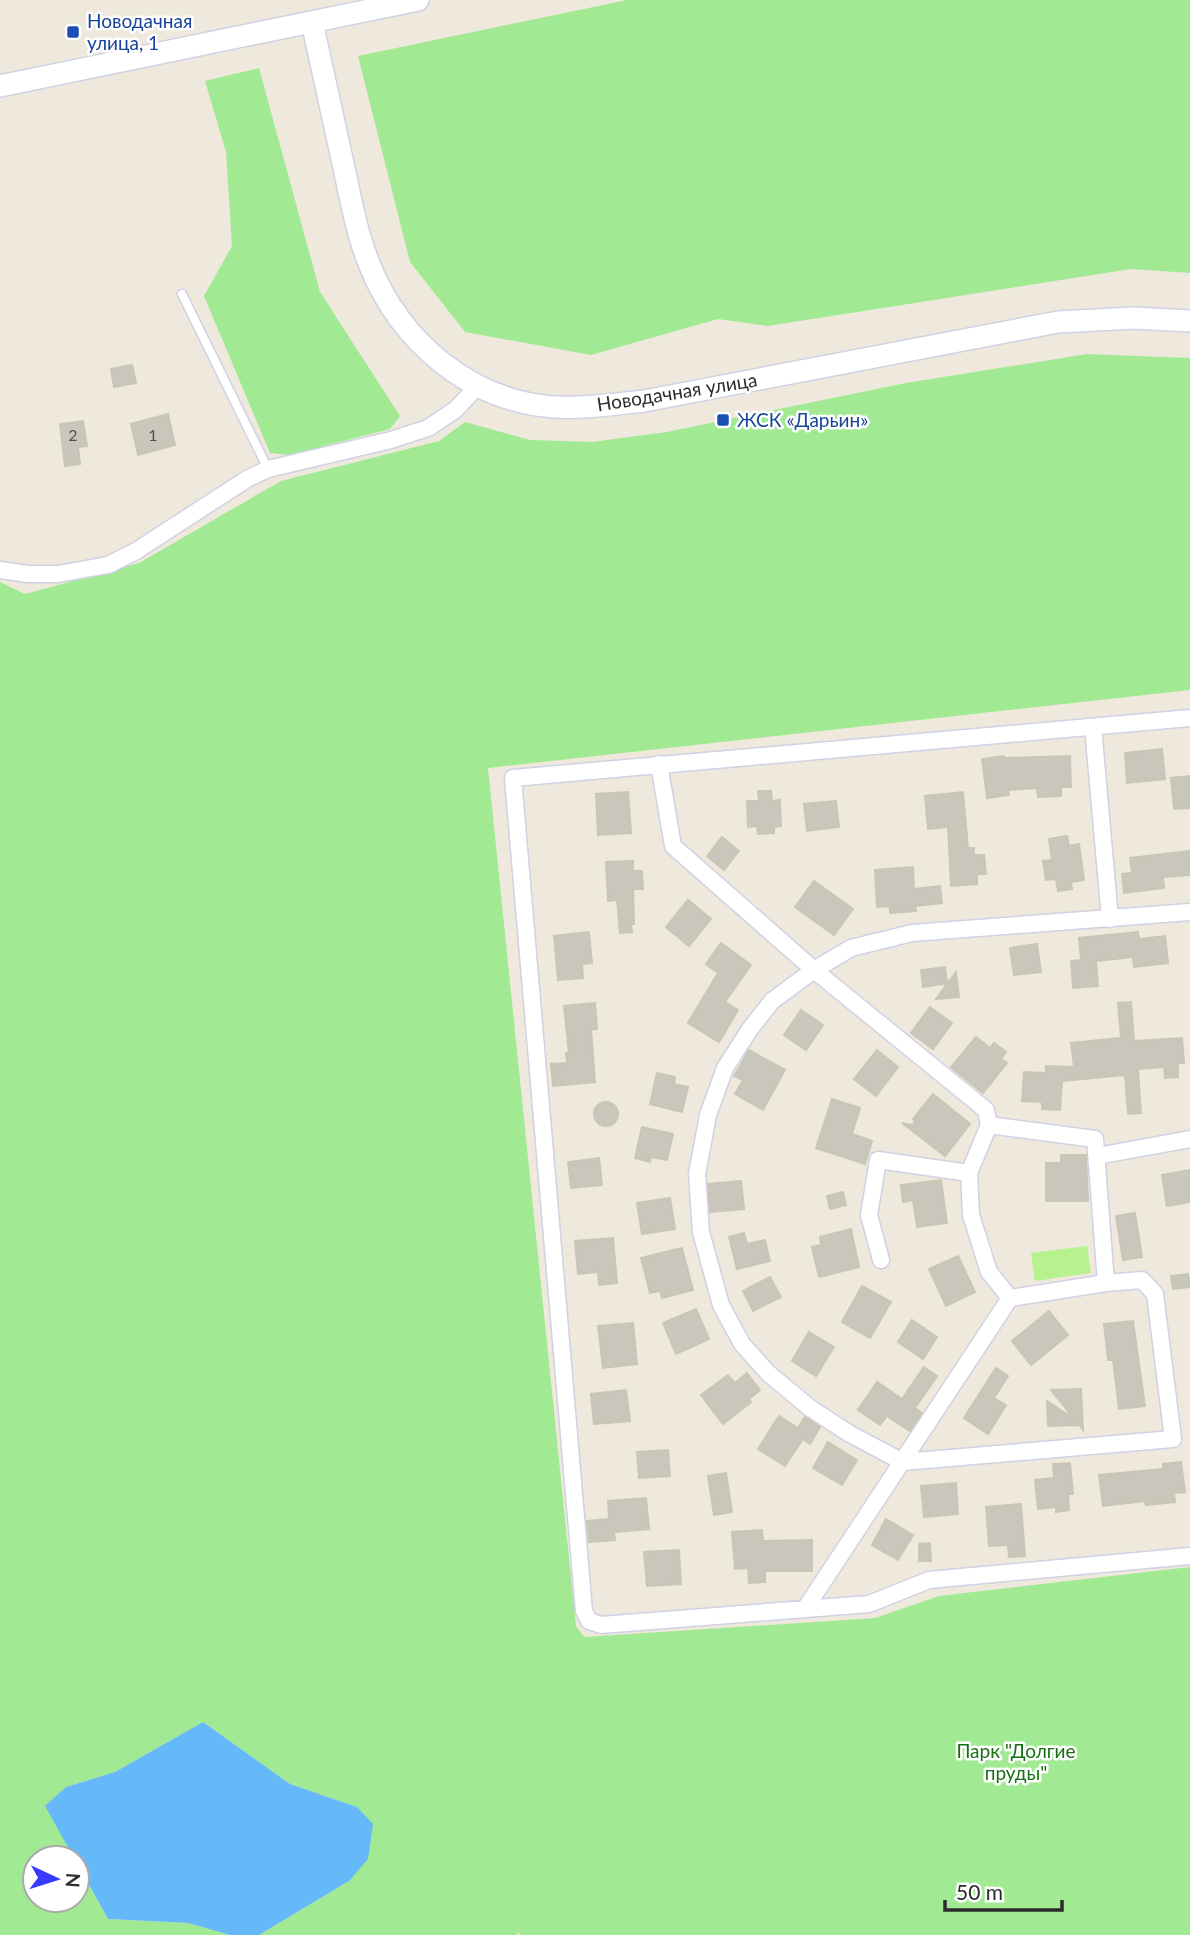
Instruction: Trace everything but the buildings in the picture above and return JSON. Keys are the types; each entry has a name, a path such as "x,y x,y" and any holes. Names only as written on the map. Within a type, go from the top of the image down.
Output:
{"street":[{"path":"0,86 418,0"},
{"name":"Новодачная улица","path":"312,22 355,219 369,265 392,309 419,344 449,370 478,386 517,401 553,407 592,407 644,401 1058,322 1134,317 1190,321"},
{"path":"0,570 27,574 58,574 108,565 136,551 247,479 268,469 391,440 428,428 454,410 478,386"},
{"path":"1190,718 513,778 584,1611 589,1621 601,1625 869,1604 929,1580 1190,1556"},
{"path":"1093,727 1110,919"},
{"path":"659,764 673,846 814,970 986,1110 989,1125 969,1173 971,1215 989,1272 1010,1298"},
{"path":"805,1609 903,1462 1010,1298 1142,1280 1155,1294 1172,1439 903,1462 850,1434 810,1408 768,1373 742,1344 721,1305 701,1232 697,1174 708,1115 725,1068 772,1001 814,970 851,948 912,933 1190,912"},
{"path":"989,1125 1095,1139 1106,1283"},
{"path":"1097,1156 1190,1139"},
{"path":"881,1260 869,1216 878,1160 969,1173"}],"lane":[{"path":"182,294 268,469"}],"green space":[{"path":"627,0 1190,0 1190,273 1131,269 768,326 718,319 591,355 465,332 410,262 358,56"},
{"path":"259,68 320,292 400,416 390,429 289,455 270,453 204,296 232,246 226,152 205,81"},
{"name":"Парк \"Долгие пруды\"","path":"1087,354 1190,358 1190,690 488,768 576,1626 584,1637 875,1618 939,1596 1190,1567 1190,1935 522,1935 516,1932 518,1935 259,1935 349,1881 357,1807 290,1784 203,1722 115,1772 66,1787 46,1806 66,1844 21,1844 21,1914 91,1914 91,1888 108,1919 188,1923 230,1935 0,1935 0,582 25,594 139,563 281,481 439,441 465,422 530,440 592,442 667,432 906,383"},
{"path":"1087,1246 1091,1273 1035,1281 1031,1253"}],"water":[{"path":"203,1722 290,1784 357,1807 373,1824 368,1859 349,1881 259,1935 230,1935 188,1923 108,1919 91,1888 91,1844 66,1844 45,1806 66,1787 115,1772"}],"place":[{"name":"Новодачная улица, 1","path":"73,32"},
{"name":"ЖСК «Дарьин»","path":"723,420"}]}
